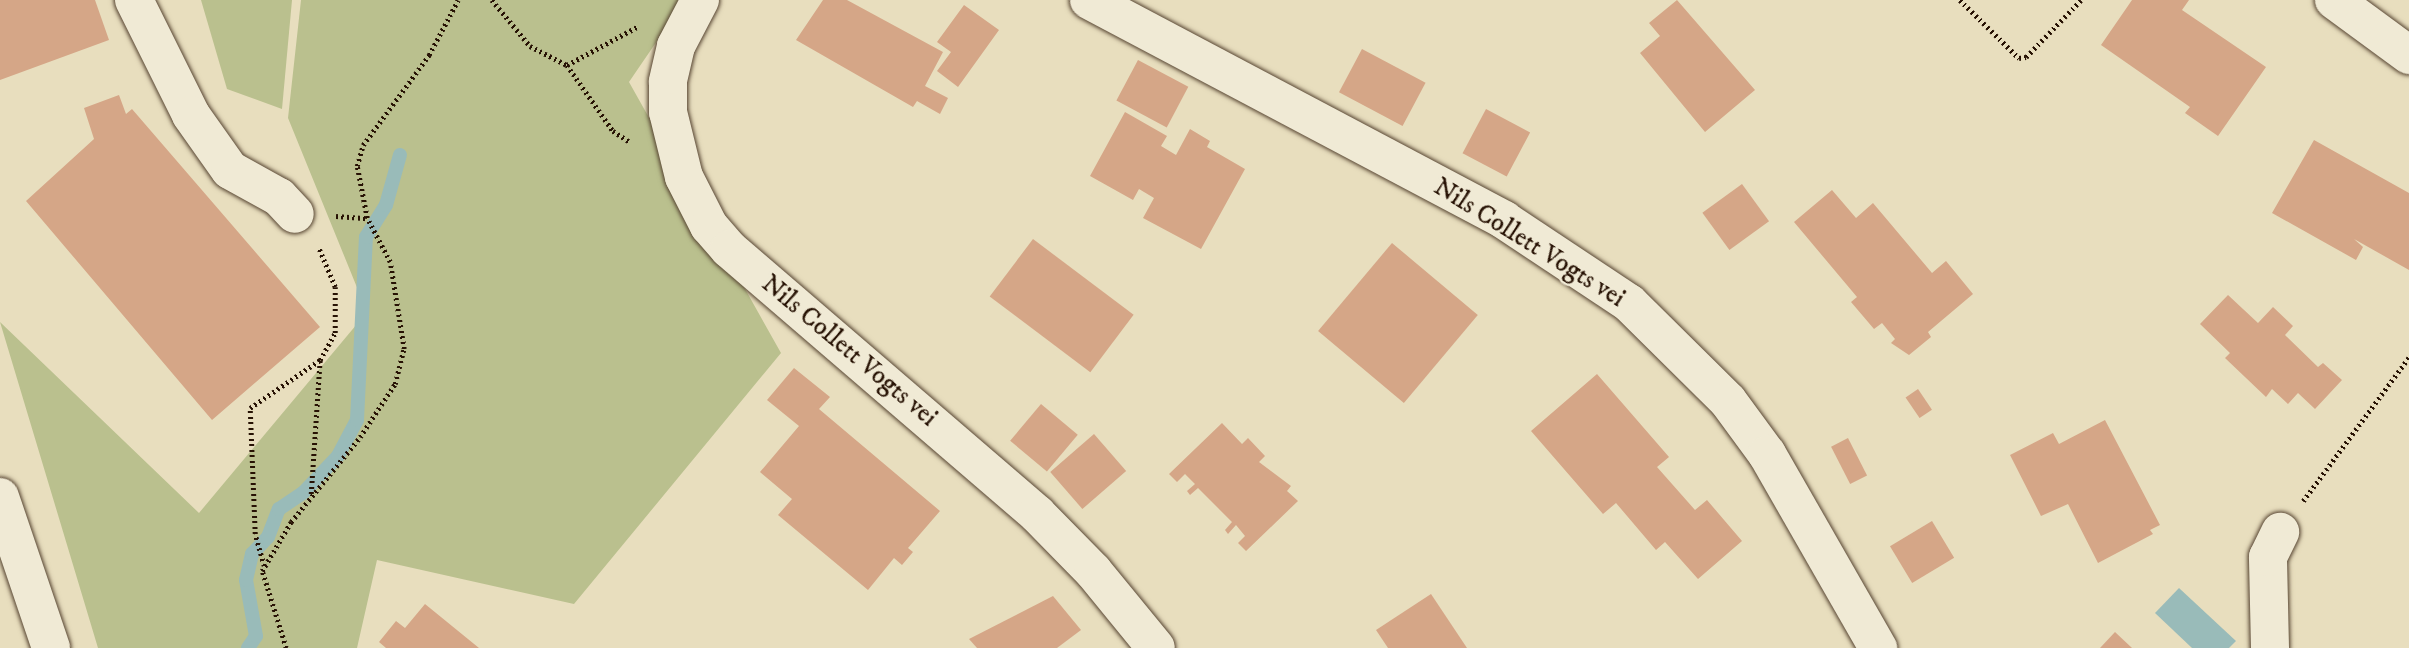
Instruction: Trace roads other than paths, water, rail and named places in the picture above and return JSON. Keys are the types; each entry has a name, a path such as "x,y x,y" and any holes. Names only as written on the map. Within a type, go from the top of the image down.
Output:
{"street":[{"path":"134,0 191,115 230,170 279,197 295,214"},
{"name":"Nils Collett Vogts vei","path":"1089,0 1504,220 1629,303 1728,401 1767,454 1878,648"},
{"path":"2334,0 2409,55"},
{"name":"Nils Collett Vogts vei","path":"697,4 676,46 668,82 672,132 684,177 695,204 729,249 1037,514 1093,571 1156,648"},
{"path":"0,497 51,648"},
{"path":"2270,648 2268,556 2280,532"}],"water":[{"path":"2179,588 2236,641 2229,648 2192,648 2155,613"}],"waterway":[{"path":"248,648 256,636 246,580 252,554 268,537 279,509 303,493 338,456 357,420 366,237 386,205 400,155"}]}
